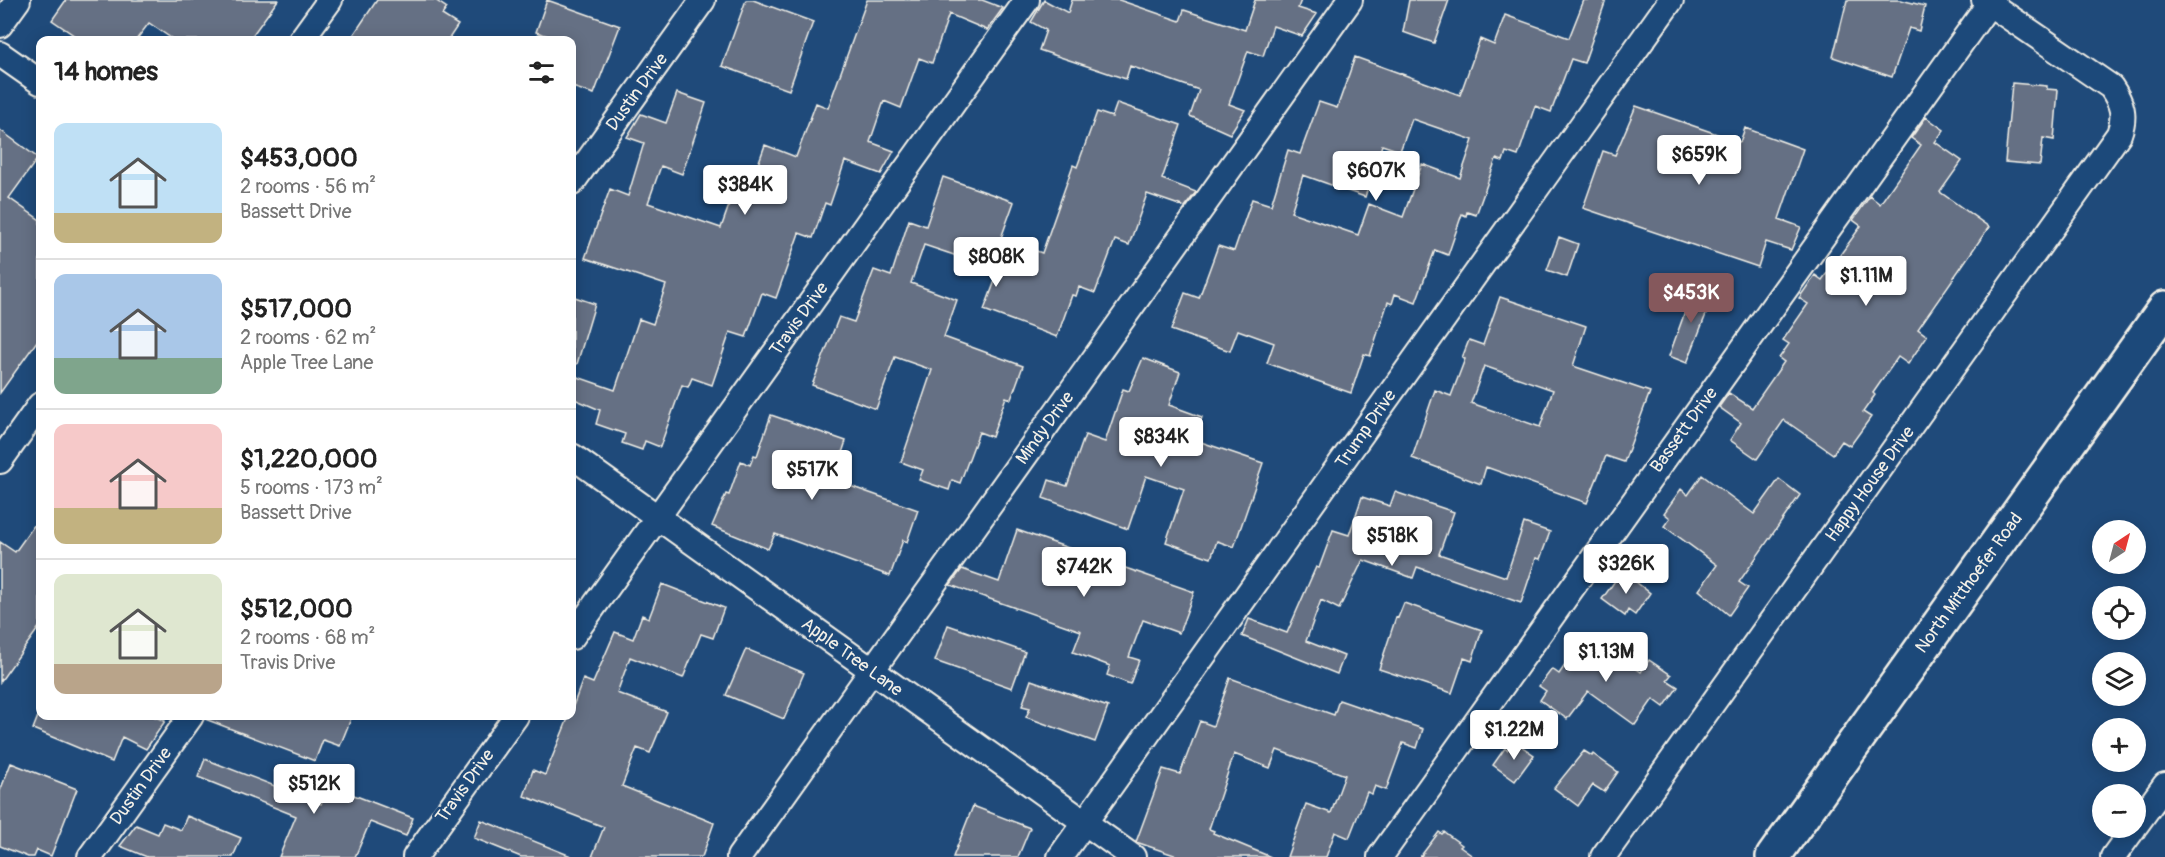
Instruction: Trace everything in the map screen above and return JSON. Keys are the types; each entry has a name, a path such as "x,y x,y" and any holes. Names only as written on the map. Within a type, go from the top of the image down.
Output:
{"main road":[{"name":"North Mitthoefer Road","path":"1773,857 2165,308"}],"street":[{"path":"0,25 18,0"},
{"path":"304,36 330,0"},
{"name":"Dustin Drive","path":"576,177 703,0"},
{"name":"Travis Drive","path":"576,631 1027,0"},
{"name":"Mindy Drive","path":"739,857 1350,0"},
{"name":"Trump Drive","path":"1060,857 1671,0"},
{"name":"Happy House Drive","path":"1603,857 2117,137 2124,118 2122,105 2111,87 1986,2"},
{"name":"Bassett Drive","path":"1380,857 1986,2"},
{"path":"0,54 36,79"},
{"path":"0,461 36,411"},
{"name":"Apple Tree Lane","path":"576,459 1133,857"},
{"name":"Dustin Drive","path":"90,857 188,720"},
{"name":"Travis Drive","path":"415,857 513,720"},
{"path":"2146,811 2165,785"},
{"path":"2113,857 2126,838"}],"building":[{"path":"66,0 278,0 252,36 168,36 149,23 139,36 75,36 52,20"},
{"path":"377,0 435,0 447,8 442,15 458,25 451,36 353,36"},
{"path":"547,0 620,26 594,94 576,88 576,36 548,36 536,32"},
{"path":"746,0 753,0 813,22 789,90 722,66"},
{"path":"867,0 982,0 1003,8 987,30 949,14 932,63 919,58 901,108 884,101 870,142 894,151 881,174 845,161 830,205 825,203 813,238 799,233 776,298 762,293 746,337 730,332 712,385 692,378 688,387 682,385 660,447 645,441 642,450 622,443 625,434 596,424 600,410 576,400 576,376 615,390 639,319 653,324 666,285 585,258 610,189 628,196 644,143 627,137 641,114 666,123 677,93 706,103 682,174 661,166 648,203 721,228 739,177 752,181 765,145 796,157 816,103 828,108"},
{"path":"1044,0 1068,13 1072,0 1119,0 1180,21 1184,10 1245,30 1255,0 1301,0 1298,8 1317,14 1302,36 1273,26 1263,56 1248,51 1229,104 1245,110 1230,134 1190,116 1199,90 1130,66 1126,79 1039,50 1046,30 1031,22"},
{"path":"1409,0 1449,0 1434,43 1403,32"},
{"path":"1584,0 1606,0 1584,63 1571,59 1551,112 1535,106 1518,156 1506,152 1503,161 1496,159 1476,215 1467,212 1466,216 1462,214 1448,255 1435,250 1416,302 1395,294 1392,304 1388,302 1370,356 1364,354 1351,393 1267,363 1274,343 1238,330 1230,351 1171,330 1185,293 1199,298 1218,246 1234,251 1252,199 1271,205 1288,150 1300,154 1319,102 1337,108 1355,57 1460,95 1480,39 1494,45 1505,15 1569,38","holes":["1412,119 1473,140 1460,178 1422,164 1403,217 1369,204 1358,235 1291,212 1303,175 1365,197 1382,145 1400,151"]},
{"path":"1847,0 1901,0 1925,6 1919,31 1909,28 1892,77 1833,57"},
{"path":"2012,83 2047,86 2047,89 2058,90 2054,140 2043,138 2040,165 2005,162"},
{"path":"1117,103 1181,125 1162,179 1196,192 1185,207 1147,194 1129,245 1115,240 1095,293 1079,287 1076,296 1072,295 1057,337 984,310 999,270 924,245 911,283 957,300 944,337 1023,366 1011,399 1006,397 992,437 979,432 960,483 952,480 949,490 919,480 923,470 901,462 932,370 895,357 876,409 812,385 839,317 854,322 874,270 891,276 909,220 926,226 943,177 1014,202 1001,238 1042,253 1073,165 1077,167 1097,112 1112,117"},
{"path":"1636,106 1740,142 1745,128 1803,149 1779,219 1801,227 1791,250 1766,242 1758,267 1583,208 1603,151 1615,155"},
{"path":"1926,117 1944,130 1935,142 1962,161 1940,192 1989,227 1918,329 1927,336 1908,364 1898,357 1873,393 1875,395 1863,412 1871,417 1850,446 1842,441 1833,454 1784,420 1757,459 1730,440 1741,423 1719,407 1729,393 1752,408 1784,362 1779,358 1789,344 1783,340 1808,304 1799,298 1815,275 1822,280 1861,226 1853,220 1870,196 1880,204 1921,145 1911,138"},
{"path":"0,130 36,157 36,161 9,198 36,217 36,343 0,393"},
{"path":"1559,237 1578,244 1567,277 1547,270"},
{"path":"1694,287 1714,294 1687,363 1669,356"},
{"path":"576,297 595,304 576,364"},
{"path":"1500,297 1586,326 1573,366 1650,392 1624,462 1606,456 1587,503 1486,467 1481,484 1412,458 1435,390 1451,396 1465,359 1462,358 1469,340 1483,345","holes":["1484,366 1553,390 1540,427 1471,403"]},
{"path":"1143,358 1180,372 1169,405 1202,417 1195,440 1263,463 1234,547 1217,541 1211,558 1166,542 1184,489 1146,476 1128,529 1043,498 1049,480 1067,486 1085,435 1105,442 1123,389 1129,391"},
{"path":"771,415 846,441 833,480 918,510 907,542 903,540 890,576 775,534 768,549 712,526 726,494 729,495 741,461 750,465 754,455 757,456"},
{"path":"1702,475 1754,514 1779,479 1800,495 1739,582 1748,588 1729,615 1699,590 1717,565 1664,526 1670,518 1664,513 1681,489 1688,495"},
{"path":"1395,492 1454,512 1439,554 1506,577 1524,523 1550,532 1540,559 1536,558 1521,603 1417,567 1413,578 1363,560 1339,609 1321,600 1306,641 1344,656 1337,674 1242,636 1249,619 1287,633 1316,567 1319,568 1333,530 1349,535 1362,497 1390,506"},
{"path":"36,523 36,632 0,682 0,542 15,552"},
{"path":"1017,530 1194,592 1179,633 1143,620 1129,657 1139,660 1130,684 1107,675 1110,666 1073,652 1081,631 950,585 962,569 999,582"},
{"path":"1622,571 1650,593 1635,615 1628,610 1625,616 1602,599"},
{"path":"662,584 724,608 713,638 701,634 683,678 630,657 617,693 667,712 650,753 637,748 622,786 714,823 702,857 592,857 604,827 524,796 533,770 545,775 567,720 576,720 576,698 583,679 593,683 615,632 633,639 642,615 649,618"},
{"path":"1404,603 1482,630 1472,661 1464,658 1452,693 1379,669 1396,617 1398,618"},
{"path":"948,625 1025,652 1012,688 935,661"},
{"path":"1591,636 1641,672 1649,660 1671,675 1667,680 1678,687 1664,707 1653,699 1635,725 1588,691 1567,719 1540,700 1546,691 1539,686 1552,669 1559,674 1582,641 1585,643"},
{"path":"746,649 804,673 784,719 726,695"},
{"path":"1230,678 1334,715 1339,700 1423,729 1417,748 1403,743 1386,790 1375,786 1372,794 1367,792 1349,838 1335,832 1326,857 1287,857 1306,804 1331,813 1345,775 1277,750 1270,768 1234,754 1209,829 1214,831 1213,833 1271,857 1180,857 1136,842 1163,769 1180,774 1200,721 1213,726"},
{"path":"1031,680 1108,707 1095,742 1026,717 1030,708 1022,706"},
{"path":"36,720 165,721 146,749 122,737 112,762 33,729"},
{"path":"208,720 350,720 340,746 323,740 315,761"},
{"path":"1514,741 1534,755 1515,781 1493,765 1505,748 1507,750"},
{"path":"1584,751 1592,756 1593,754 1618,772 1604,792 1593,785 1578,806 1554,788"},
{"path":"205,759 321,804 328,785 413,818 406,836 370,822 355,857 279,857 296,816 198,777"},
{"path":"11,763 77,789 51,856 37,850 34,857 28,857 0,846 0,791"},
{"path":"973,806 1030,828 1018,857 953,857"},
{"path":"187,816 241,838 233,857 147,857 120,846 136,825 158,834 163,823 181,830"},
{"path":"481,820 571,857 521,857 474,838"},
{"path":"1439,832 1442,834 1444,832 1474,857 1420,857"}]}
